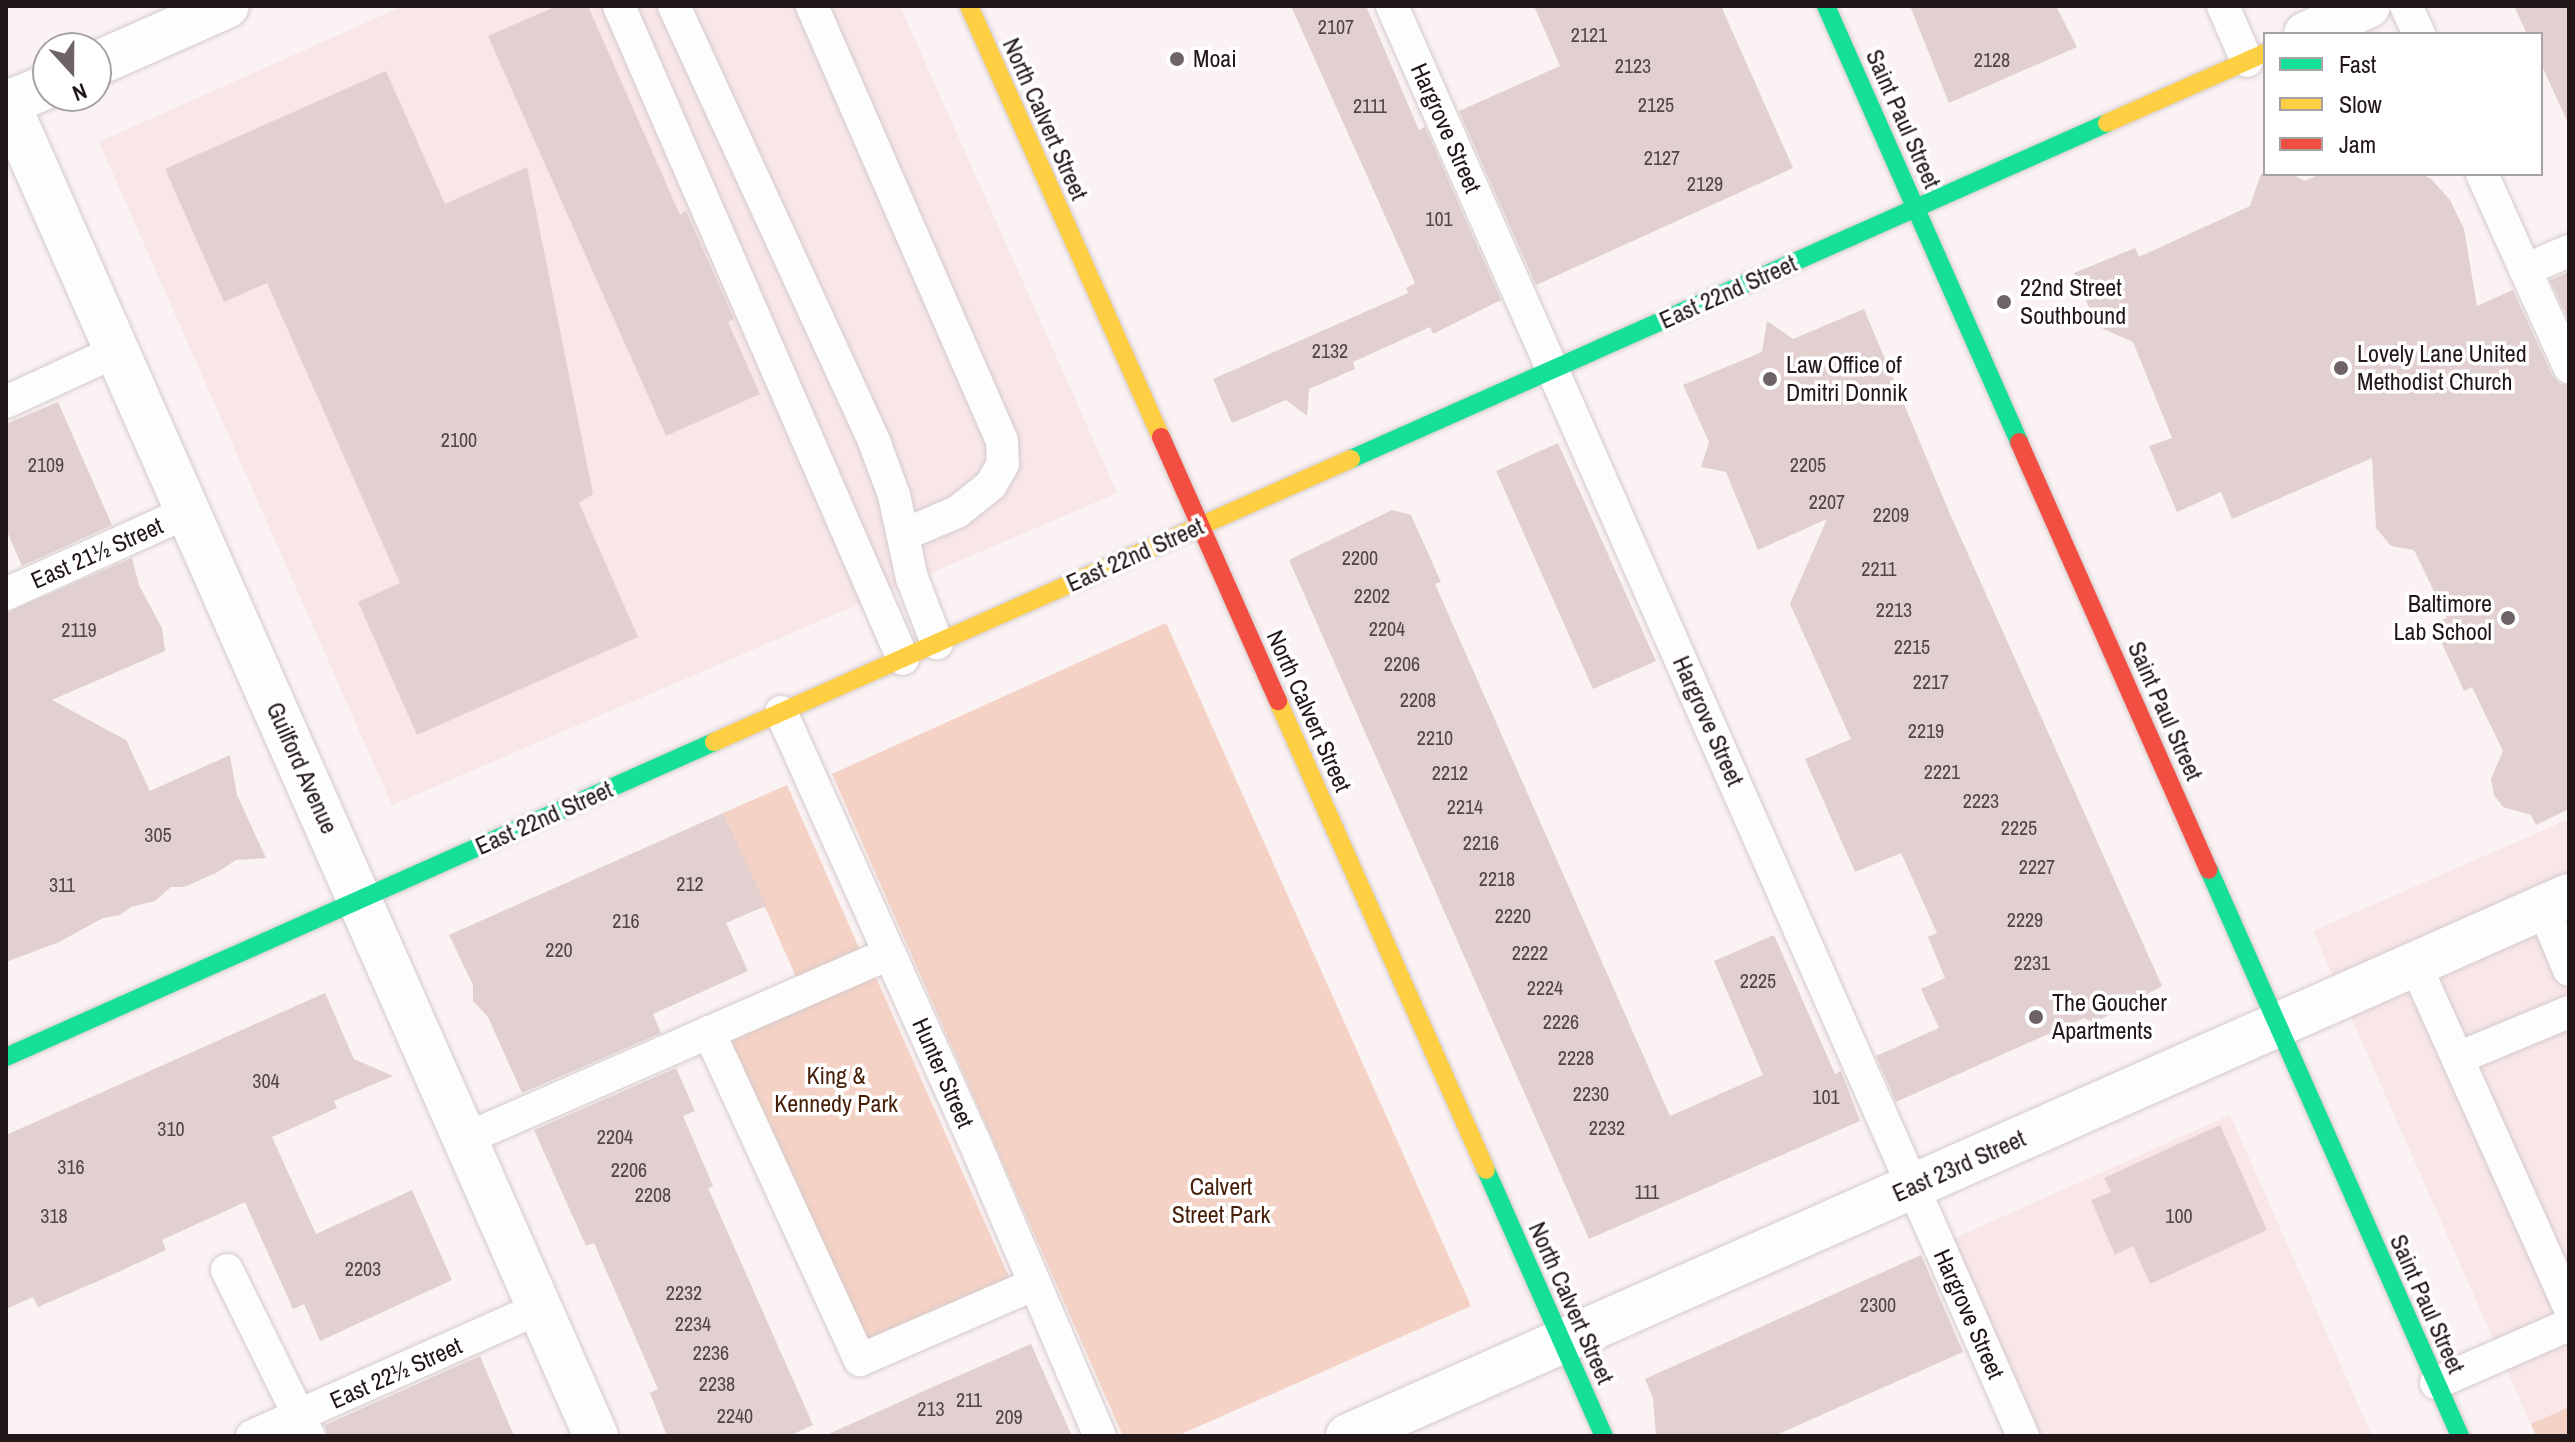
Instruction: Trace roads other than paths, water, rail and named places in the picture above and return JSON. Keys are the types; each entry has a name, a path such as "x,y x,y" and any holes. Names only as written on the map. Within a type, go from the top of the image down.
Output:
{"main road":[{"name":"North Calvert Street","path":"969,6 1604,1436"},
{"name":"Saint Paul Street","path":"1826,6 2460,1436"},
{"name":"East 22nd Street","path":"6,1057 2256,57"}],"street":[{"path":"112,57 227,6"},
{"path":"2310,32 2368,6"},
{"path":"7,103 32,93"},
{"name":"Guilford Avenue","path":"7,103 596,1436"},
{"name":"East 23rd Street","path":"1348,1436 2556,902"}],"lane":[{"path":"619,6 903,659"},
{"path":"674,6 875,444 894,495 912,578 937,643"},
{"path":"812,6 1002,441 1003,464 991,485 957,512 903,535"},
{"name":"Hargrove Street","path":"1392,6 2022,1436"},
{"path":"2223,6 2256,57"},
{"path":"2406,6 2418,32"},
{"path":"2483,176 2569,367"},
{"path":"2525,270 2569,251"},
{"path":"6,402 117,351"},
{"name":"East 21½ Street","path":"6,594 188,512"},
{"name":"Hunter Street","path":"781,712 1100,1436"},
{"path":"2556,902 2569,970"},
{"path":"465,1139 889,954"},
{"path":"2415,964 2569,1307"},
{"path":"2458,1058 2569,1012"},
{"path":"709,1032 860,1360 1035,1284"},
{"path":"227,1270 304,1426"},
{"name":"East 22½ Street","path":"252,1436 304,1426 540,1308"},
{"path":"2436,1383 2569,1325"}],"place":[{"name":"Moai","path":"1177,59"},
{"name":"22nd Street Southbound","path":"2004,302"},
{"name":"Lovely Lane United Methodist Church","path":"2341,368"},
{"name":"Law Office of Dmitri Donnik","path":"1770,379"},
{"name":"Baltimore Lab School","path":"2508,618"},
{"name":"The Goucher Apartments","path":"2036,1017"}],"park label":[{"name":"King & Kennedy Park","path":"836,1090"},
{"name":"Calvert Street Park","path":"1221,1201"}]}
